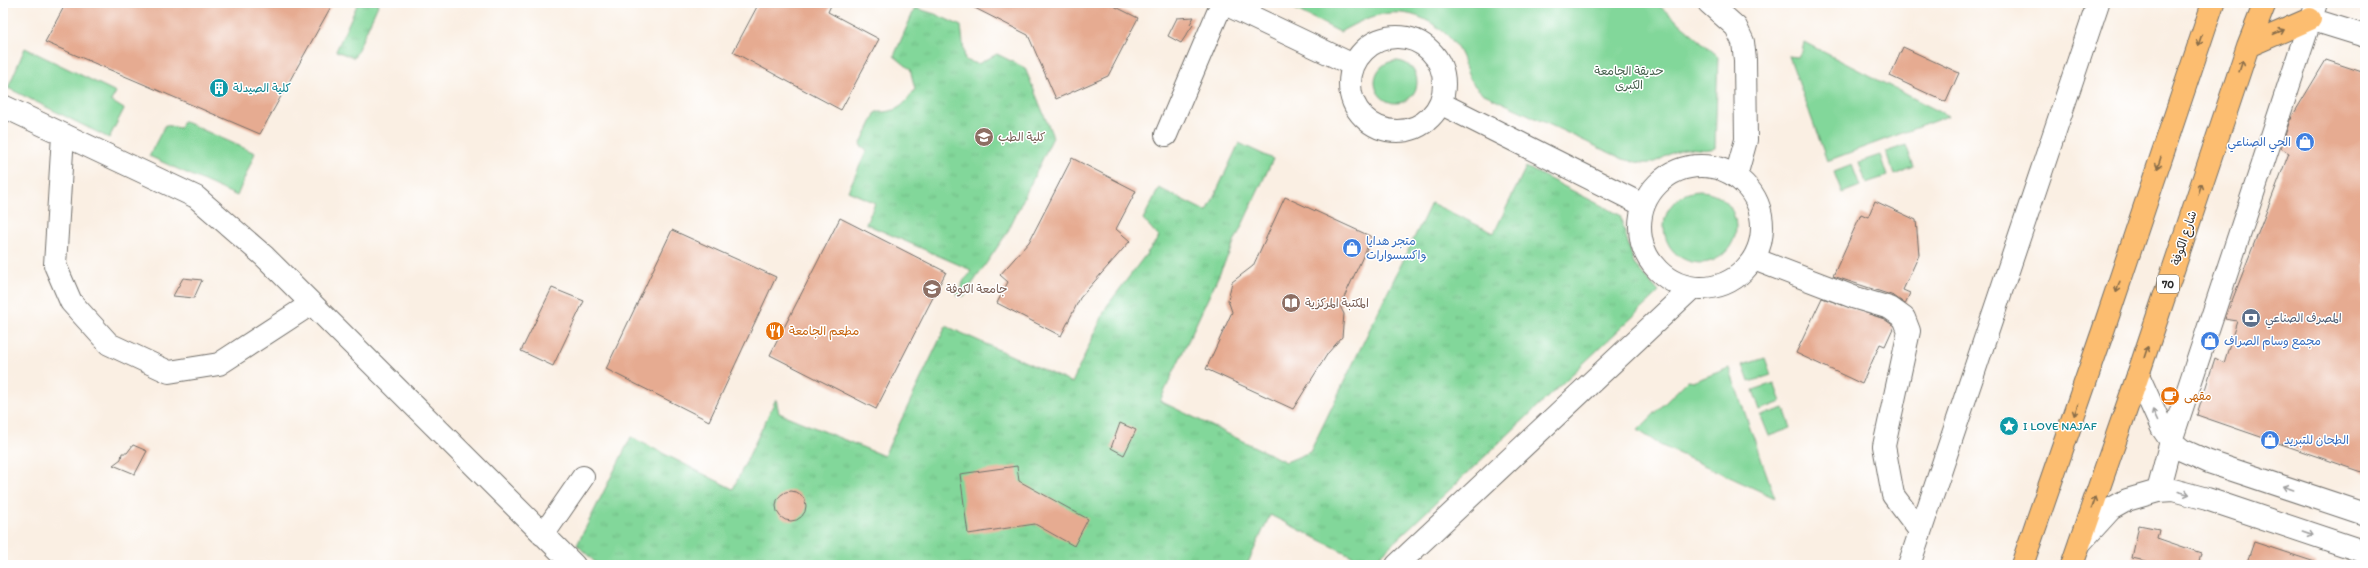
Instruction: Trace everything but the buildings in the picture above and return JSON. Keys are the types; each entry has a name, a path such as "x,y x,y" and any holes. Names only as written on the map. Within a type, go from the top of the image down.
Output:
{"highway":[{"path":"2022,565 2103,331 2212,3"},
{"name":"شارع الكوفة","path":"2072,565 2138,375 2248,46 2265,3"},
{"path":"2248,46 2313,11"}],"street":[{"path":"1166,135 1222,3 1354,65"},
{"path":"1710,3 1736,27 1743,42 1745,60 1746,140 1736,176"},
{"path":"1909,565 2098,3"},
{"path":"2158,492 2171,440 2313,11 2365,36"},
{"path":"1392,37 1408,38 1423,45 1435,56 1442,71 1444,87 1440,103 1432,116 1420,125 1407,130 1392,131 1377,127 1365,119 1356,108 1350,94 1350,79 1354,65 1363,51 1376,41 1392,37"},
{"path":"1440,103 1643,205"},
{"path":"3,106 196,197 264,256 574,565"},
{"path":"63,135 55,265 70,302 109,344 168,372 219,364 311,304"},
{"path":"1701,165 1720,168 1736,176 1753,194 1759,205 1763,223 1761,242 1754,259 1742,273 1727,282 1710,288 1692,288 1674,283 1659,272 1647,258 1640,241 1639,223 1643,205 1652,189 1666,176 1683,168 1701,165"},
{"path":"1754,259 1850,296 1890,308 1904,318 1909,331 1884,446 1894,495 1920,531"},
{"path":"1397,565 1692,288"},
{"path":"2138,375 2162,428 2171,440 2182,450 2209,462 2365,514"},
{"path":"543,535 583,477"},
{"path":"2080,543 2111,509 2127,500 2158,492 2173,490 2207,499 2365,552"}],"green space":[{"path":"358,3 379,3 354,58 336,51"},
{"name":"حديقة الجامعة الكبرى","path":"1283,3 1656,3 1718,56 1715,148 1706,150 1680,150 1651,163 1640,163 1623,159 1482,93 1471,81 1461,54 1452,40 1436,26 1423,19 1411,15 1388,13 1364,20 1340,32"},
{"path":"915,8 935,14 961,26 965,60 978,64 997,54 1025,68 1053,137 1007,233 964,296 957,295 964,280 969,275 971,270 866,224 875,203 848,191 867,150 860,145 876,112 895,110 907,100 915,89 910,69 894,56"},
{"path":"1804,42 1948,116 1827,161 1789,56 1797,57 1802,52"},
{"path":"25,48 116,92 111,101 124,109 109,138 8,88"},
{"path":"1392,61 1400,61 1408,64 1414,70 1417,82 1414,94 1408,100 1400,103 1392,103 1384,100 1378,94 1375,86 1375,78 1378,70 1384,64"},
{"path":"183,121 255,153 237,196 149,156 165,125 180,128"},
{"path":"1239,143 1273,159 1160,401 1286,462 1310,452 1431,203 1494,233 1526,167 1620,215 1634,264 1659,292 1370,565 1270,515 1247,565 598,565 577,545 631,437 733,489 776,399 779,413 884,456 946,326 1072,383 1107,306 1159,237 1143,219 1159,188 1207,212"},
{"path":"1906,145 1914,167 1894,175 1886,152"},
{"path":"1880,155 1887,176 1866,183 1859,162"},
{"path":"1852,165 1860,186 1842,193 1834,172"},
{"path":"1700,191 1720,197 1730,207 1736,227 1730,247 1720,257 1700,263 1680,257 1670,247 1664,227 1670,207 1680,197"},
{"path":"1765,358 1771,375 1749,382 1743,365"},
{"path":"1729,368 1775,498 1660,445 1638,430 1688,380 1695,381"},
{"path":"1774,383 1781,402 1760,410 1753,390"},
{"path":"1784,408 1791,428 1769,436 1761,416"}],"place":[{"name":"كلية الصيدلة","path":"219,88"},
{"name":"كلية الطب","path":"984,137"},
{"name":"الحي الصناعي","path":"2305,142"},
{"name":"متجر هدايا واكسسوارات","path":"1352,248"},
{"name":"جامعة الكوفة","path":"932,289"},
{"name":"المكتبة المركزية","path":"1291,303"},
{"name":"المصرف الصناعي","path":"2251,318"},
{"name":"مطعم الجامعة","path":"775,331"},
{"name":"مجمع وسام الصراف","path":"2210,341"},
{"name":"مقهى","path":"2170,396"},
{"name":"I LOVE NAJAF","path":"2009,426"},
{"name":"الطحان للتبريد","path":"2270,440"}]}
